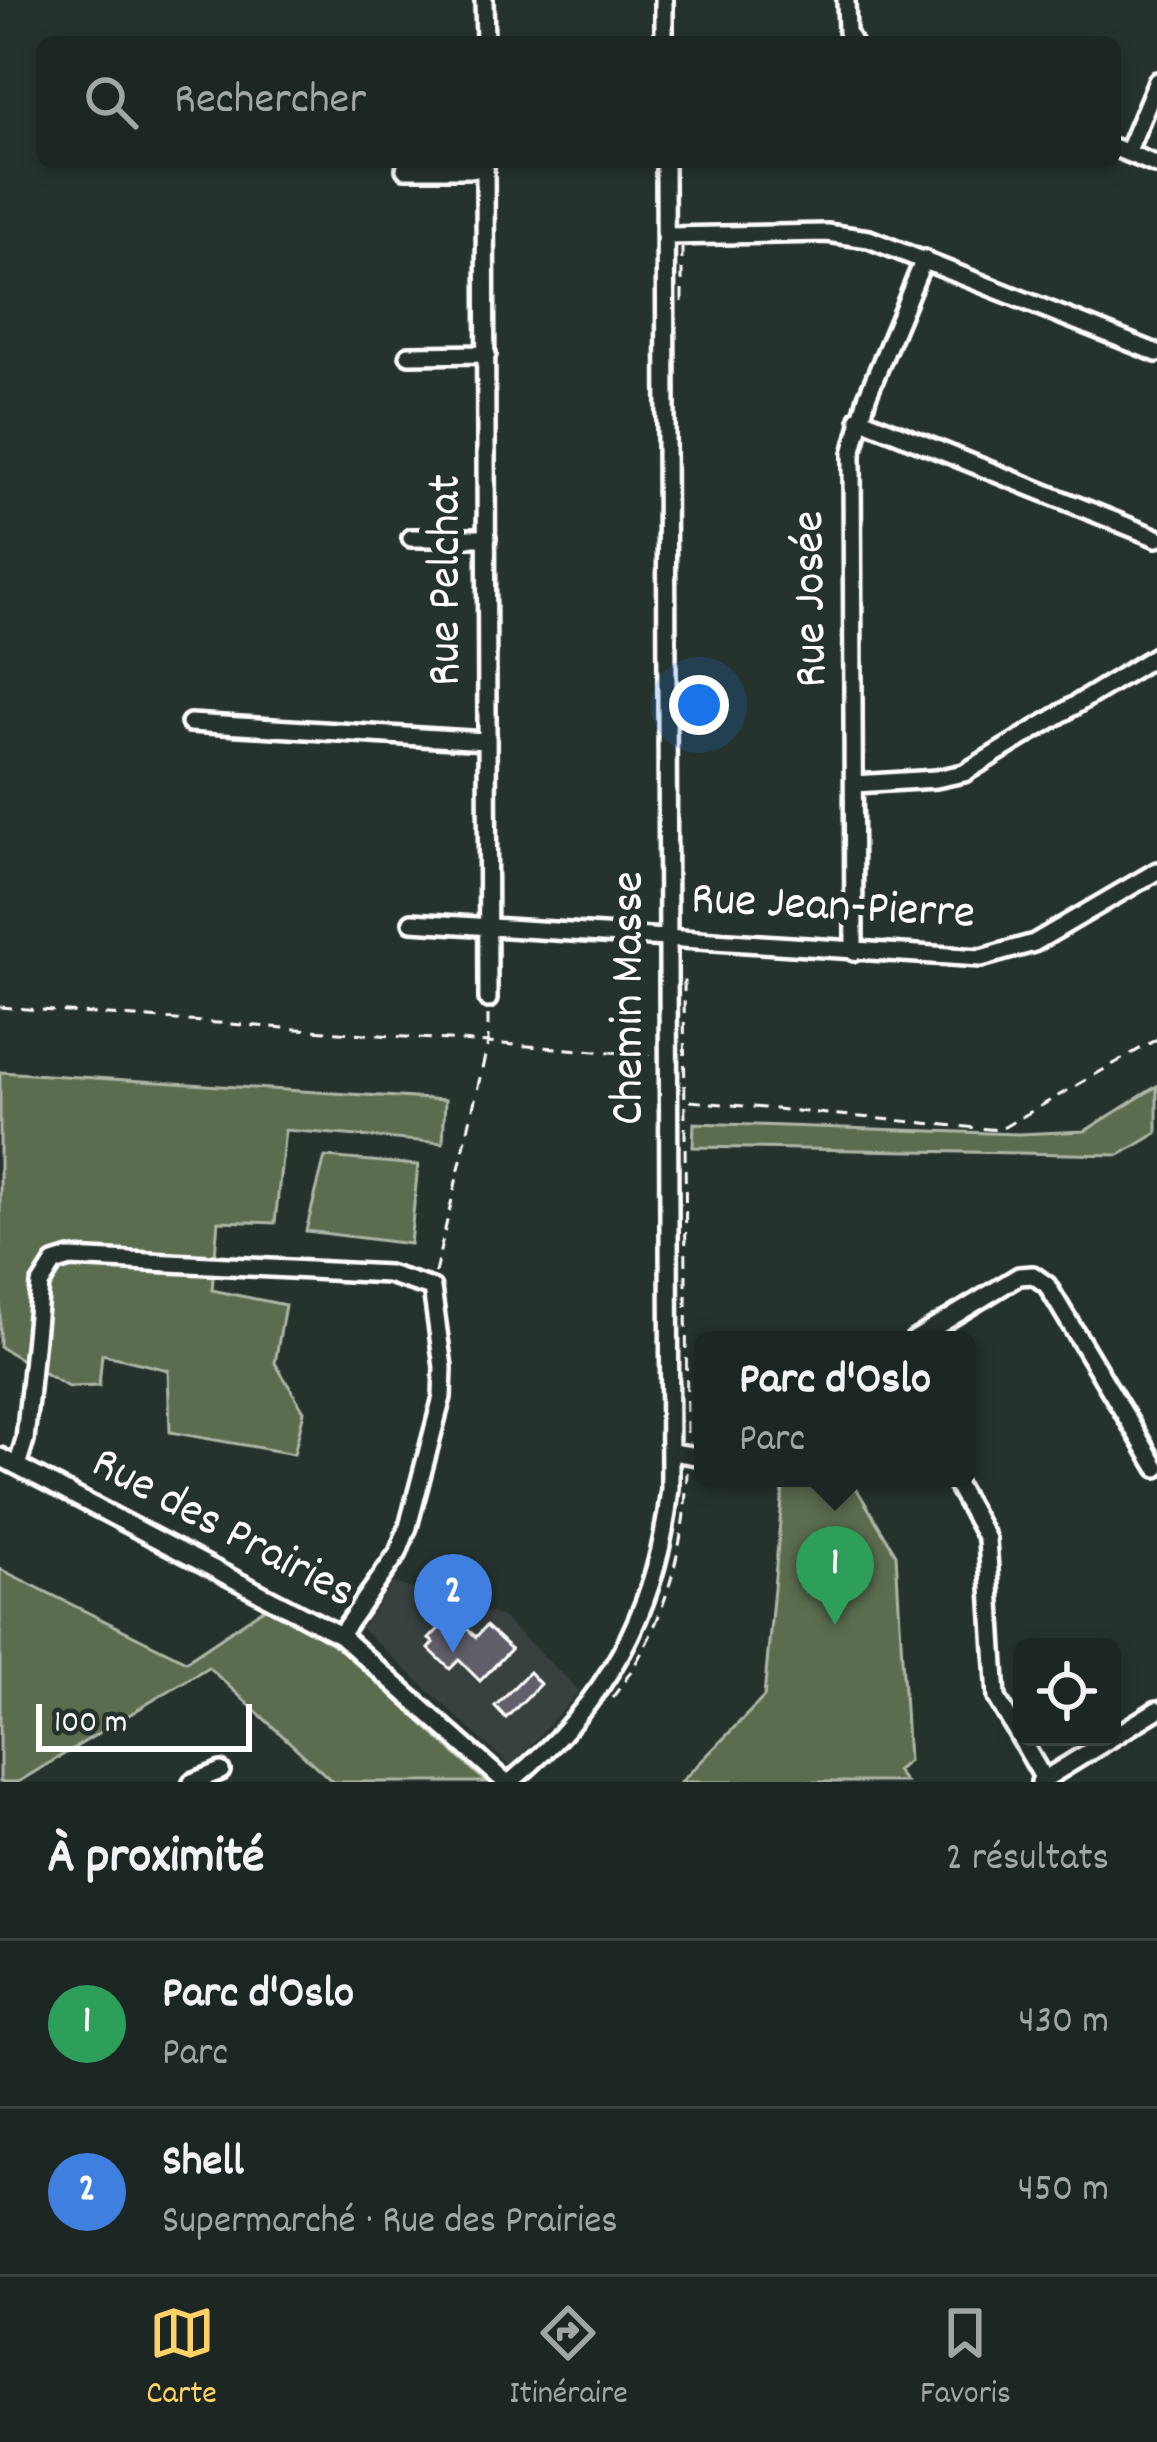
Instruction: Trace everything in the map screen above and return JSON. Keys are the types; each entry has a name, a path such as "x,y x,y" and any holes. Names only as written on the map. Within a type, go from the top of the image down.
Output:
{"street":[{"path":"484,0 485,36"},
{"path":"664,0 664,36"},
{"path":"846,0 849,36"},
{"path":"1157,81 1121,151 1157,165"},
{"path":"405,169 432,168"},
{"name":"Rue Pelchat","path":"485,168 488,999"},
{"name":"Chemin Masse","path":"508,1782 594,1696 640,1620 661,1554 672,1452 665,168"},
{"path":"666,236 845,234 886,244 1157,353"},
{"name":"Rue Josée","path":"854,952 851,464 859,418 924,259"},
{"path":"409,355 487,354"},
{"path":"859,418 1157,538"},
{"path":"411,538 487,538"},
{"path":"855,784 964,773 1157,656"},
{"path":"190,723 486,741"},
{"name":"Rue Jean-Pierre","path":"412,922 951,958 998,956 1034,943 1157,871"},
{"path":"17,1466 25,1440 40,1286 54,1263 70,1258 388,1274 432,1288 443,1366 442,1397 408,1528 398,1553 340,1634"},
{"path":"929,1331 1018,1276 1037,1277 1047,1285 1157,1468"},
{"path":"672,1452 694,1456"},
{"name":"Rue des Prairies","path":"0,1457 340,1634 508,1782"},
{"path":"958,1487 987,1539 997,1698 1042,1780 1157,1710"},
{"path":"192,1782 221,1772"}],"path":[{"path":"432,1288 488,1043 488,999"},
{"path":"0,1007 670,1057"},
{"path":"670,1099 999,1130 1157,1039"}],"shaded area":[{"path":"393,1583 501,1616 580,1691 511,1767 361,1628"}],"green space":[{"path":"0,1072 445,1100 443,1143 285,1130 275,1223 218,1221 212,1290 285,1305 275,1363 304,1411 294,1454 170,1432 168,1370 102,1354 99,1386 68,1387 0,1347"},
{"path":"1157,1086 1157,1133 1120,1155 693,1147 694,1123 1018,1134 1085,1131"},
{"path":"325,1157 418,1165 410,1244 306,1231"},
{"path":"783,1487 855,1487 896,1554 908,1761 896,1771 905,1782 681,1782 764,1697"},
{"path":"0,1569 186,1661 268,1606 342,1650 486,1782 333,1782 208,1667 18,1782 0,1782"}],"building":[{"path":"452,1615 476,1637 486,1626 511,1649 480,1681 459,1660 450,1669 429,1649 434,1643 429,1639"},
{"path":"529,1672 540,1684 506,1718 495,1706"}],"place":[{"name":"Parc d'Oslo","path":"835,1625"},
{"name":"Shell","path":"453,1653"}]}
